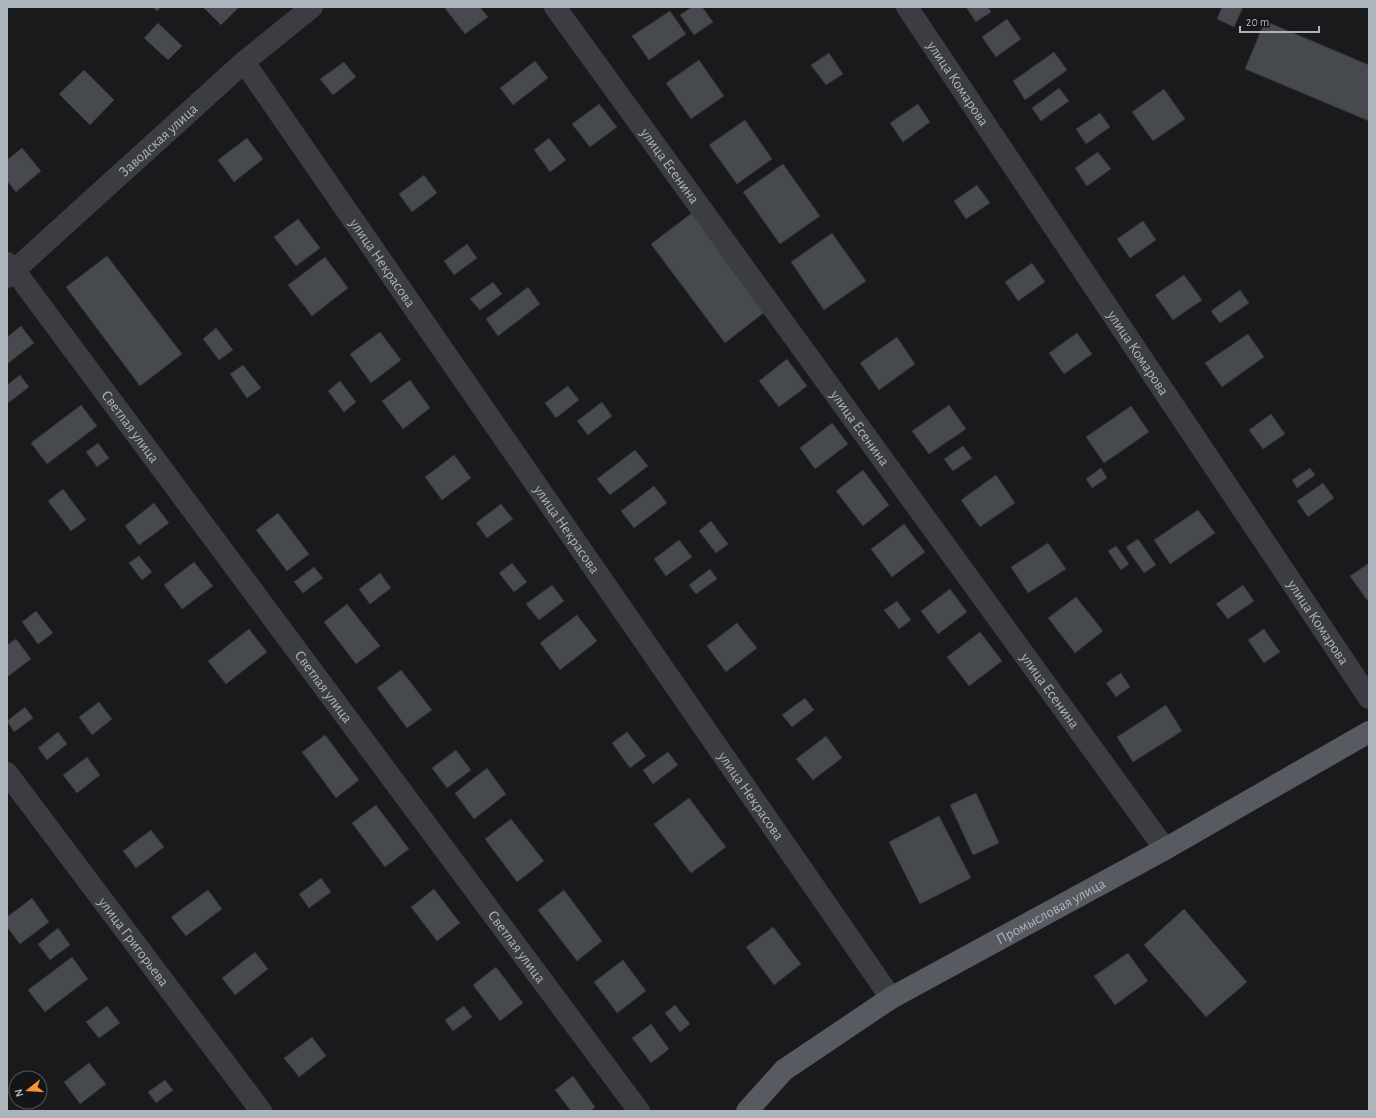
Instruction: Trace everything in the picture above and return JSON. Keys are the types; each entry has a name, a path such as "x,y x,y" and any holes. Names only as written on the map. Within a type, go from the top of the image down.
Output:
{"main road":[{"name":"Промысловая улица","path":"747,1111 784,1070 891,998 1164,849 1369,732"}],"street":[{"name":"Заводская улица","path":"10,270 244,62 312,7"},
{"name":"улица Есенина","path":"555,7 1164,849"},
{"name":"улица Комарова","path":"907,7 1369,698"},
{"name":"улица Некрасова","path":"244,62 891,998"},
{"name":"Светлая улица","path":"10,270 638,1111"},
{"name":"улица Григорьева","path":"7,773 261,1111"}],"building":[{"path":"153,7 161,7 157,11"},
{"path":"203,7 237,7 238,8 221,25"},
{"path":"444,7 480,7 488,17 465,34"},
{"path":"692,7 702,7 713,22 694,35 680,15"},
{"path":"966,7 988,7 991,12 976,22"},
{"path":"1222,7 1243,7 1234,27 1217,19"},
{"path":"670,11 686,34 649,60 632,36"},
{"path":"1007,19 1021,39 996,57 982,37"},
{"path":"1265,21 1369,65 1369,121 1245,69"},
{"path":"158,23 182,46 168,60 144,38"},
{"path":"1054,52 1067,70 1025,100 1013,81"},
{"path":"829,53 843,74 826,85 811,65"},
{"path":"699,60 724,96 691,119 666,83"},
{"path":"535,61 548,78 513,105 500,88"},
{"path":"344,62 356,77 333,95 320,79"},
{"path":"84,70 114,100 90,125 59,94"},
{"path":"1059,88 1069,101 1041,121 1032,108"},
{"path":"1164,89 1185,119 1153,141 1132,112"},
{"path":"599,104 617,127 590,147 572,124"},
{"path":"918,104 930,122 903,142 890,123"},
{"path":"1100,113 1110,127 1086,144 1076,129"},
{"path":"745,120 772,159 737,184 709,145"},
{"path":"247,138 263,159 234,182 218,160"},
{"path":"549,138 566,160 550,172 534,150"},
{"path":"22,148 41,171 16,192 7,181 7,160"},
{"path":"1098,152 1111,169 1087,186 1075,168"},
{"path":"783,164 820,216 780,244 743,192"},
{"path":"424,175 437,193 412,212 399,194"},
{"path":"977,185 990,203 966,219 954,201"},
{"path":"692,213 766,311 725,343 651,244"},
{"path":"298,219 320,248 296,266 274,237"},
{"path":"1143,221 1156,240 1130,258 1117,239"},
{"path":"832,233 866,281 824,310 791,262"},
{"path":"467,244 477,258 454,275 444,261"},
{"path":"107,256 182,354 140,386 66,287"},
{"path":"325,257 348,288 312,316 288,285"},
{"path":"1032,263 1045,282 1018,301 1005,282"},
{"path":"1184,275 1202,300 1173,320 1155,295"},
{"path":"493,282 502,294 480,310 470,299"},
{"path":"528,287 540,304 498,336 486,319"},
{"path":"1240,290 1249,303 1220,323 1211,311"},
{"path":"21,326 34,343 7,364 7,337"},
{"path":"216,328 233,350 219,360 203,339"},
{"path":"380,332 401,360 371,383 350,354"},
{"path":"1077,333 1092,354 1064,374 1049,353"},
{"path":"1248,334 1264,357 1222,387 1205,363"},
{"path":"897,337 915,364 879,390 860,363"},
{"path":"787,359 807,386 779,407 759,381"},
{"path":"243,365 261,388 247,398 230,374"},
{"path":"20,375 29,387 8,403 7,385"},
{"path":"410,380 430,408 403,429 382,401"},
{"path":"340,381 356,402 344,412 328,391"},
{"path":"568,386 579,400 556,418 545,403"},
{"path":"602,402 612,416 588,435 577,421"},
{"path":"81,405 97,426 47,464 31,443"},
{"path":"949,405 966,429 929,454 912,431"},
{"path":"1131,406 1149,432 1104,463 1086,437"},
{"path":"1271,414 1285,434 1263,449 1249,430"},
{"path":"832,423 848,444 815,469 800,448"},
{"path":"98,443 109,458 97,467 86,452"},
{"path":"963,446 972,458 953,471 944,459"},
{"path":"635,450 648,466 610,495 597,479"},
{"path":"454,455 471,478 442,500 425,477"},
{"path":"1101,468 1107,478 1092,488 1086,479"},
{"path":"1310,468 1315,475 1297,488 1292,480"},
{"path":"863,470 889,505 863,526 836,491"},
{"path":"996,475 1015,503 980,527 961,500"},
{"path":"1323,483 1334,498 1308,517 1297,501"},
{"path":"654,486 667,503 634,528 621,511"},
{"path":"63,489 86,520 71,531 48,501"},
{"path":"154,503 169,523 139,545 125,526"},
{"path":"501,504 513,519 487,538 476,523"},
{"path":"1198,510 1215,533 1170,564 1154,540"},
{"path":"278,513 309,554 287,571 256,530"},
{"path":"711,521 728,544 716,553 699,531"},
{"path":"904,524 925,552 892,577 871,549"},
{"path":"1138,539 1156,565 1144,573 1126,547"},
{"path":"679,540 692,557 666,576 654,559"},
{"path":"1048,543 1066,569 1028,593 1011,567"},
{"path":"1116,546 1129,564 1121,570 1108,551"},
{"path":"139,556 152,572 142,580 129,563"},
{"path":"194,562 213,586 182,609 164,585"},
{"path":"512,563 527,582 514,592 499,573"},
{"path":"1369,563 1369,599 1367,600 1350,576"},
{"path":"314,567 323,578 303,593 294,582"},
{"path":"710,569 717,579 696,594 689,585"},
{"path":"380,573 391,588 370,604 359,589"},
{"path":"552,585 564,601 539,620 526,604"},
{"path":"1243,585 1254,601 1228,619 1216,604"},
{"path":"950,589 967,612 938,634 921,611"},
{"path":"1076,597 1103,631 1075,653 1048,618"},
{"path":"897,601 911,620 899,629 884,610"},
{"path":"347,604 380,646 356,664 324,622"},
{"path":"36,611 53,633 38,644 22,622"},
{"path":"577,615 597,641 560,670 540,643"},
{"path":"737,623 757,648 726,672 707,646"},
{"path":"249,629 267,652 226,684 208,661"},
{"path":"1264,629 1280,652 1264,663 1248,640"},
{"path":"980,632 1002,661 969,686 947,657"},
{"path":"16,639 31,659 7,677 7,645"},
{"path":"401,670 432,710 407,728 377,688"},
{"path":"1121,673 1130,687 1116,697 1106,683"},
{"path":"805,698 814,710 792,727 782,715"},
{"path":"99,702 112,719 92,735 79,717"},
{"path":"1166,705 1182,731 1133,762 1117,737"},
{"path":"25,707 33,718 14,732 7,721"},
{"path":"58,732 67,744 47,760 38,748"},
{"path":"627,732 646,756 630,768 612,743"},
{"path":"325,735 359,780 336,798 302,752"},
{"path":"826,736 842,758 813,780 796,759"},
{"path":"456,750 471,770 447,788 432,768"},
{"path":"668,752 678,765 653,784 643,770"},
{"path":"87,757 100,775 77,793 63,775"},
{"path":"487,768 506,794 474,819 455,793"},
{"path":"976,793 999,843 973,855 950,805"},
{"path":"689,798 726,847 691,873 654,824"},
{"path":"376,805 409,849 385,867 352,823"},
{"path":"939,816 971,878 920,904 889,842"},
{"path":"511,819 544,861 517,882 485,839"},
{"path":"151,830 164,847 136,868 123,851"},
{"path":"321,878 331,892 309,908 299,894"},
{"path":"434,889 460,923 437,941 411,907"},
{"path":"208,890 222,909 186,936 171,917"},
{"path":"564,890 602,941 577,961 538,910"},
{"path":"32,898 49,922 20,944 7,927 7,917"},
{"path":"1184,909 1247,982 1206,1017 1144,945"},
{"path":"773,927 801,964 774,985 746,947"},
{"path":"58,928 70,945 50,960 38,944"},
{"path":"255,952 268,969 235,995 222,978"},
{"path":"1128,953 1148,981 1115,1005 1094,976"},
{"path":"72,957 88,979 45,1012 28,990"},
{"path":"623,960 646,991 617,1013 594,982"},
{"path":"496,967 523,1003 500,1021 473,985"},
{"path":"675,1005 690,1024 680,1032 665,1013"},
{"path":"107,1006 120,1023 99,1038 86,1022"},
{"path":"464,1006 472,1017 453,1031 445,1020"},
{"path":"651,1024 669,1049 651,1063 632,1038"},
{"path":"312,1037 326,1056 299,1077 284,1058"},
{"path":"89,1063 106,1084 80,1104 64,1082"},
{"path":"573,1076 595,1107 590,1111 571,1111 555,1090"},
{"path":"165,1080 173,1090 156,1103 148,1092"}]}
